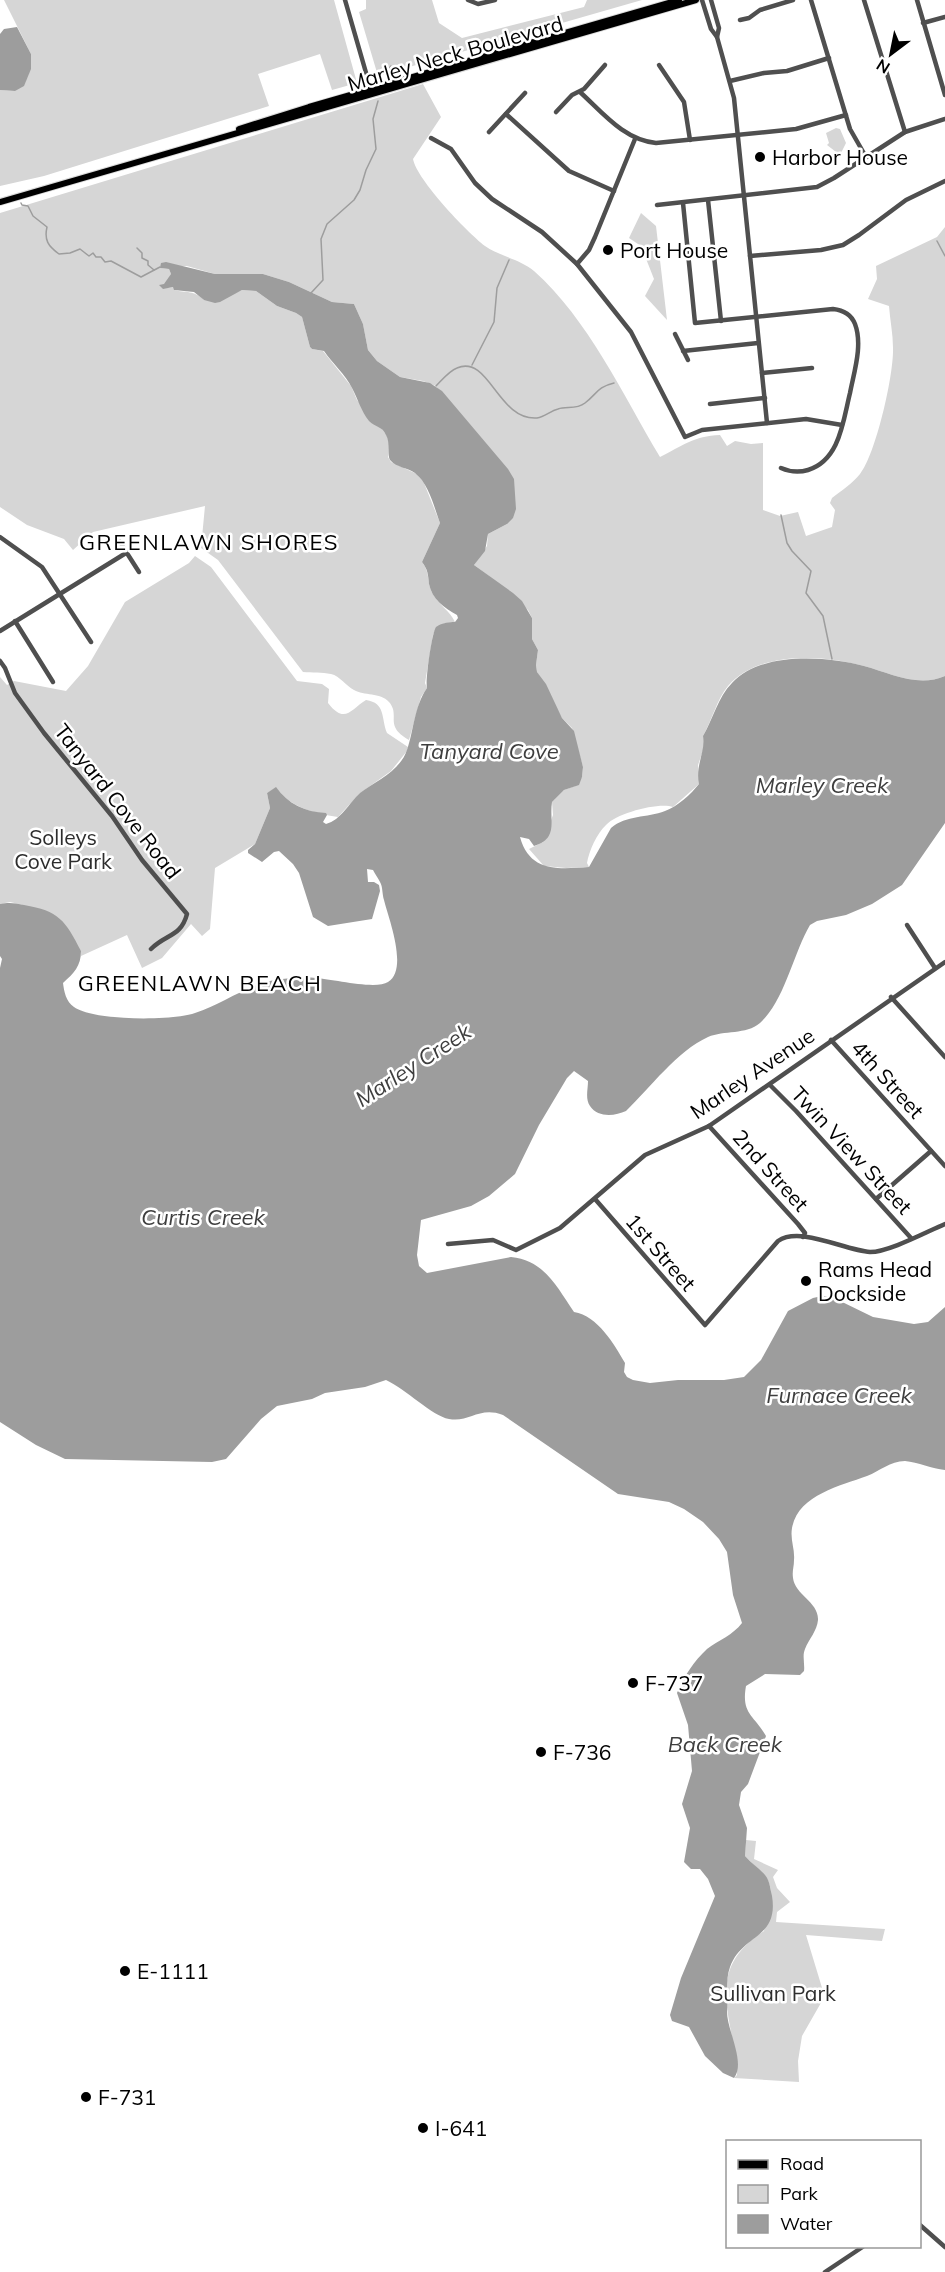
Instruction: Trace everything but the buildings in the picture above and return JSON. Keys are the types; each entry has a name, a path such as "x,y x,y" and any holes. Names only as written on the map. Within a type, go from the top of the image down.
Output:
{"main road":[{"name":"Marley Neck Boulevard","path":"0,202 679,0"},
{"name":"Marley Neck Boulevard","path":"371,92 696,0"}],"street":[{"path":"345,0 371,92"},
{"path":"468,0 478,4 495,0"},
{"path":"702,0 711,29 717,37 730,81 767,423"},
{"path":"711,0 719,28 717,37"},
{"path":"740,20 749,18 760,10 793,0"},
{"path":"811,0 854,139 866,157"},
{"path":"864,0 905,132"},
{"path":"917,0 945,95"},
{"path":"923,23 945,17"},
{"path":"730,81 764,73 787,71 829,58"},
{"path":"659,64 684,102 690,140"},
{"path":"556,112 574,94 580,92 605,65"},
{"path":"938,73 945,71"},
{"path":"580,92 622,131 635,139 657,143 801,128 846,115"},
{"path":"489,132 525,93"},
{"path":"506,114 569,171 614,191"},
{"path":"657,205 817,187 905,132 945,119"},
{"path":"431,138 451,149 480,189 503,208 553,241 577,264 631,332 685,437 702,430 811,419 842,425"},
{"path":"577,264 589,250 635,139"},
{"path":"750,256 821,250 843,244 906,200 945,181"},
{"path":"708,200 720,321"},
{"path":"683,203 695,323 833,309 841,310 851,317 856,329 857,353 842,425 834,449 818,465 800,472 781,468"},
{"path":"675,334 688,360"},
{"path":"683,351 758,343"},
{"path":"762,373 812,368"},
{"path":"710,404 765,398"},
{"path":"116,536 139,572"},
{"path":"0,537 42,567 91,642"},
{"path":"0,631 126,553"},
{"path":"15,621 53,682"},
{"name":"Tanyard Cove Road","path":"0,661 15,693 44,734 112,816 142,860 187,914 177,933 151,949"},
{"path":"906,925 935,968"},
{"name":"Marley Avenue","path":"448,1244 494,1240 516,1250 560,1228 634,1163 652,1151 709,1126 770,1085 891,997 945,962"},
{"path":"891,997 945,1057"},
{"name":"4th Street","path":"831,1040 945,1166"},
{"name":"Twin View Street","path":"770,1085 910,1238"},
{"name":"2nd Street","path":"709,1126 798,1224 805,1233 803,1237"},
{"path":"876,1199 931,1151"},
{"name":"1st Street","path":"595,1199 703,1325 778,1241 788,1236 803,1237"},
{"path":"803,1237 875,1252 945,1224"},
{"path":"921,2226 945,2247"},
{"path":"825,2272 862,2248"}],"green space":[{"path":"4,0 334,0 357,83 332,90 320,54 258,74 269,106 44,176 0,186 0,90 15,91 31,54"},
{"path":"366,0 432,0 439,23 462,38 584,7 587,0 642,0 378,76 359,12 366,9"},
{"path":"423,84 441,117 413,159 423,179 443,205 485,246 528,267 553,290 588,335 660,457 703,437 720,435 727,446 735,441 751,444 763,443 763,510 780,516 798,512 806,536 832,527 835,510 830,503 832,498 860,474 866,464 883,413 891,376 893,343 889,306 868,299 877,279 876,266 937,237 945,227 945,676 914,680 848,662 812,658 774,661 741,674 724,691 703,736 706,742 698,765 699,784 673,807 649,807 619,816 611,821 603,828 594,842 587,863 589,867 544,866 529,849 543,842 553,815 552,802 564,790 575,786 582,777 583,767 572,728 562,718 537,672 538,650 532,639 532,618 528,610 474,565 487,546 488,534 507,524 436,386 400,377 377,361 368,350 363,324 354,304 332,302 289,282 263,274 215,274 187,266 160,268 169,269 171,274 165,288 174,287 174,290 193,293 204,300 231,295 242,290 256,291 277,306 302,317 310,347 323,351 351,386 357,400 386,434 389,441 388,457 391,462 417,474 424,483 440,523 422,562 427,570 433,594 455,622 441,625 433,635 425,683 427,688 421,697 409,740 401,735 394,725 394,712 385,699 354,690 331,674 303,672 218,560 201,548 205,506 93,532 73,550 64,539 27,525 0,507 0,213"},
{"path":"836,128 840,129 846,143 840,155 827,145 829,143 826,133"},
{"path":"641,213 656,226 667,320 645,296 654,279 641,246 629,238"},
{"name":"Solleys Cove Park","path":"195,556 211,567 297,681 322,684 329,689 328,703 339,713 348,713 366,700 377,704 382,712 387,733 408,747 407,751 391,771 359,794 338,817 320,814 296,805 276,788 267,793 270,808 255,844 215,868 210,929 202,936 191,924 162,958 142,968 127,935 81,956 81,951 23,905 10,902 0,904 0,677 7,685 14,681 66,691 88,666 125,602 189,563"},
{"name":"Sullivan Park","path":"746,1840 756,1841 754,1859 778,1870 773,1877 777,1888 790,1902 777,1912 776,1922 885,1929 882,1941 806,1935 823,1991 822,2001 802,2036 798,2061 799,2082 734,2078 737,2075 726,1996 727,1979 733,1962 745,1946 764,1931 771,1895 769,1882 765,1876 745,1856"}],"water":[{"path":"17,27 31,54 31,69 24,86 15,91 0,90 0,34 4,29"},
{"path":"166,262 215,274 263,274 289,282 332,302 354,304 363,324 368,350 377,361 400,377 430,383 442,391 508,469 514,479 516,509 513,518 507,524 488,534 485,551 474,565 522,601 532,618 532,639 538,650 537,672 546,684 562,718 574,731 583,767 579,785 564,790 552,802 551,828 547,838 534,846 529,839 520,837 525,849 538,863 557,868 589,867 611,828 623,821 670,809 688,796 699,784 698,771 704,742 703,736 719,701 732,683 744,673 760,665 795,659 832,660 914,680 945,676 945,823 902,885 872,904 846,915 817,921 810,925 776,1002 760,1023 742,1031 714,1035 697,1043 685,1051 626,1111 607,1115 593,1110 588,1100 588,1081 574,1071 567,1078 539,1125 515,1174 489,1196 471,1206 421,1220 417,1255 419,1266 427,1273 511,1257 532,1263 555,1284 574,1312 591,1319 604,1332 625,1363 624,1372 627,1377 650,1383 744,1377 761,1360 788,1311 813,1298 822,1296 834,1298 873,1317 914,1324 928,1322 945,1307 945,1470 905,1461 895,1463 822,1493 802,1507 792,1528 793,1578 798,1589 815,1608 818,1620 804,1652 804,1671 800,1675 765,1674 746,1686 747,1709 766,1736 748,1784 741,1792 739,1805 747,1828 745,1856 763,1872 768,1880 773,1910 765,1929 736,1956 728,1972 727,2012 738,2064 734,2078 723,2073 705,2056 689,2027 672,2021 670,2015 681,1978 715,1896 708,1879 700,1869 691,1869 684,1862 690,1828 682,1804 692,1771 688,1725 677,1693 690,1669 702,1654 742,1623 733,1595 727,1552 719,1539 703,1522 669,1502 618,1494 503,1415 487,1412 456,1420 442,1417 386,1380 365,1387 325,1393 312,1399 277,1406 261,1419 226,1459 212,1462 65,1459 36,1445 0,1422 0,968 2,959 0,956 0,904 15,903 36,907 53,914 65,924 81,951 76,969 63,983 66,996 74,1007 98,1015 133,1018 184,1016 205,1009 254,986 275,980 316,978 374,985 388,982 397,966 397,955 382,886 373,870 367,869 368,882 379,885 380,891 372,919 328,926 313,917 299,873 293,864 279,851 274,852 262,862 248,853 248,850 255,844 270,808 267,793 276,787 298,806 326,813 323,822 326,824 336,819 360,793 399,764 407,750 417,711 427,688 434,631 436,627 455,622 458,618 433,594 427,570 422,562 440,523 427,489 415,473 391,461 384,432 369,421 349,383 324,351 310,347 302,317 277,306 256,291 242,290 215,303 204,300 194,292 174,290 173,287 163,289 159,285 164,284 171,274 169,269 160,268 161,263"}],"waterway":[{"path":"384,74 391,66"},
{"path":"311,293 323,280 321,239 327,224 354,200 376,149 373,119 378,101"},
{"path":"21,203 28,206 33,216 47,227 48,242 59,254 80,249 89,256 93,253 105,262 111,261 141,277 160,267"},
{"path":"937,241 945,256"},
{"path":"137,248 142,253 142,258 148,261 148,265 154,270"},
{"path":"472,365 494,322 497,288 509,260"},
{"path":"436,386 454,369 468,366 478,370 513,409 524,416 537,418 558,409 582,405 601,389 614,383"},
{"path":"781,515 787,543 811,571 806,593 823,616 832,659"}],"place":[{"name":"Harbor House","path":"760,157"},
{"name":"Port House","path":"608,250"},
{"name":"Rams Head Dockside","path":"806,1281"},
{"name":"F-737","path":"633,1683"},
{"name":"F-736","path":"541,1752"},
{"name":"E-1111","path":"125,1971"},
{"name":"F-731","path":"86,2097"},
{"name":"I-641","path":"423,2128"}],"district":[{"name":"GREENLAWN SHORES","path":"209,542"},
{"name":"GREENLAWN BEACH","path":"200,983"}],"water label":[{"name":"Tanyard Cove","path":"489,751"},
{"name":"Marley Creek","path":"822,785"},
{"name":"Marley Creek","path":"413,1065"},
{"name":"Curtis Creek","path":"203,1217"},
{"name":"Furnace Creek","path":"839,1395"},
{"name":"Back Creek","path":"725,1744"}]}
